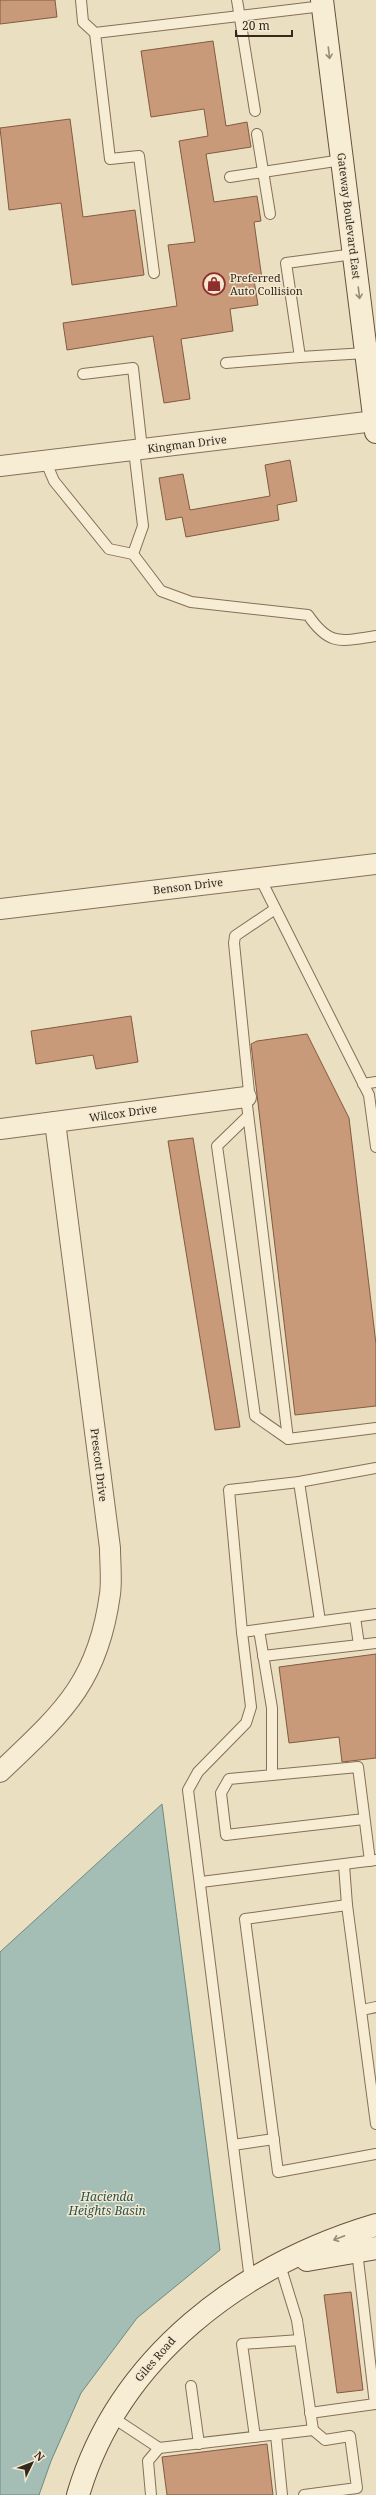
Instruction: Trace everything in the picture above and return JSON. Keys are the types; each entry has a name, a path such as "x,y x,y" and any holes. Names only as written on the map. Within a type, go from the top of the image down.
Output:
{"street":[{"name":"Gateway Boulevard East","path":"322,3 375,427"},
{"name":"Kingman Drive","path":"0,466 138,450 375,427"},
{"name":"Benson Drive","path":"0,909 376,864"},
{"name":"Wilcox Drive","path":"0,1128 246,1097"},
{"name":"Prescott Drive","path":"0,1772 53,1722 71,1701 88,1674 101,1643 111,1592 110,1548 54,1122"},
{"name":"Giles Road","path":"78,2495 100,2438 112,2417 149,2364 178,2334 209,2307 250,2280 315,2247 376,2225"},
{"name":"Giles Road","path":"280,2265 367,2250"}],"lane":[{"path":"81,0 84,22 95,33 110,159 139,156 154,273"},
{"path":"237,0 255,112"},
{"path":"95,33 239,16 322,3"},
{"path":"258,134 270,214"},
{"path":"230,177 342,160"},
{"path":"300,357 286,263 354,254"},
{"path":"226,363 366,353"},
{"path":"83,374 133,368 143,526 133,554"},
{"path":"45,460 54,481 109,549 133,554 161,591 192,602 308,615 319,631 337,641 376,636"},
{"path":"260,878 369,1095 376,1147"},
{"path":"275,909 235,936 249,1092 246,1097 248,1116 288,1439"},
{"path":"363,1084 376,1082"},
{"path":"248,1116 218,1146 255,1416 288,1439 376,1428"},
{"path":"250,2280 201,1882 188,1790 198,1772 246,1724 251,1707 228,1490 299,1482 376,1468"},
{"path":"299,1482 320,1622"},
{"path":"242,1632 376,1614"},
{"path":"355,1616 359,1645"},
{"path":"259,1630 272,1708 272,1775"},
{"path":"263,1656 376,1643"},
{"path":"201,1882 373,1861 364,1819 358,1767 230,1780 221,1793 226,1835 364,1819"},
{"path":"344,1865 347,1905 376,2124"},
{"path":"347,1905 244,1919 278,2172 376,2154"},
{"path":"362,2010 376,2008"},
{"path":"233,2145 274,2139"},
{"path":"310,2413 375,2404 367,2250"},
{"path":"280,2265 297,2320 313,2430 325,2440 350,2436 357,2488 304,2495"},
{"path":"255,2437 242,2344 300,2340"},
{"path":"191,2386 199,2444"},
{"path":"112,2417 159,2448 313,2430"},
{"path":"276,2435 282,2495"},
{"path":"151,2495 148,2461 159,2448"}],"water":[{"name":"Hacienda Heights Basin","path":"162,1804 220,2250 137,2318 81,2393 51,2461 39,2495 0,2495 0,1952"}],"building":[{"path":"0,0 55,0 57,17 0,24"},
{"path":"213,41 226,126 247,122 251,147 206,154 214,202 257,196 261,221 254,222 262,279 254,280 258,305 230,309 233,331 181,339 190,399 164,403 153,336 67,350 63,323 177,306 168,245 195,242 179,141 208,136 204,109 151,117 141,51"},
{"path":"70,119 83,217 135,210 144,275 72,285 61,203 9,210 0,128"},
{"path":"290,460 297,501 277,505 279,520 186,537 182,517 166,520 159,478 183,474 190,510 270,496 265,465"},
{"path":"131,1016 138,1062 96,1069 93,1055 36,1064 31,1031"},
{"path":"307,1034 349,1118 376,1344 376,1406 295,1415 251,1044 257,1041"},
{"path":"193,1138 240,1427 215,1430 168,1141"},
{"path":"376,1654 376,1758 342,1762 339,1737 289,1743 279,1667"},
{"path":"351,2292 363,2390 337,2393 324,2295"},
{"path":"267,2444 273,2495 167,2495 162,2457"}],"place":[{"name":"Preferred Auto Collision","path":"214,284"}]}
